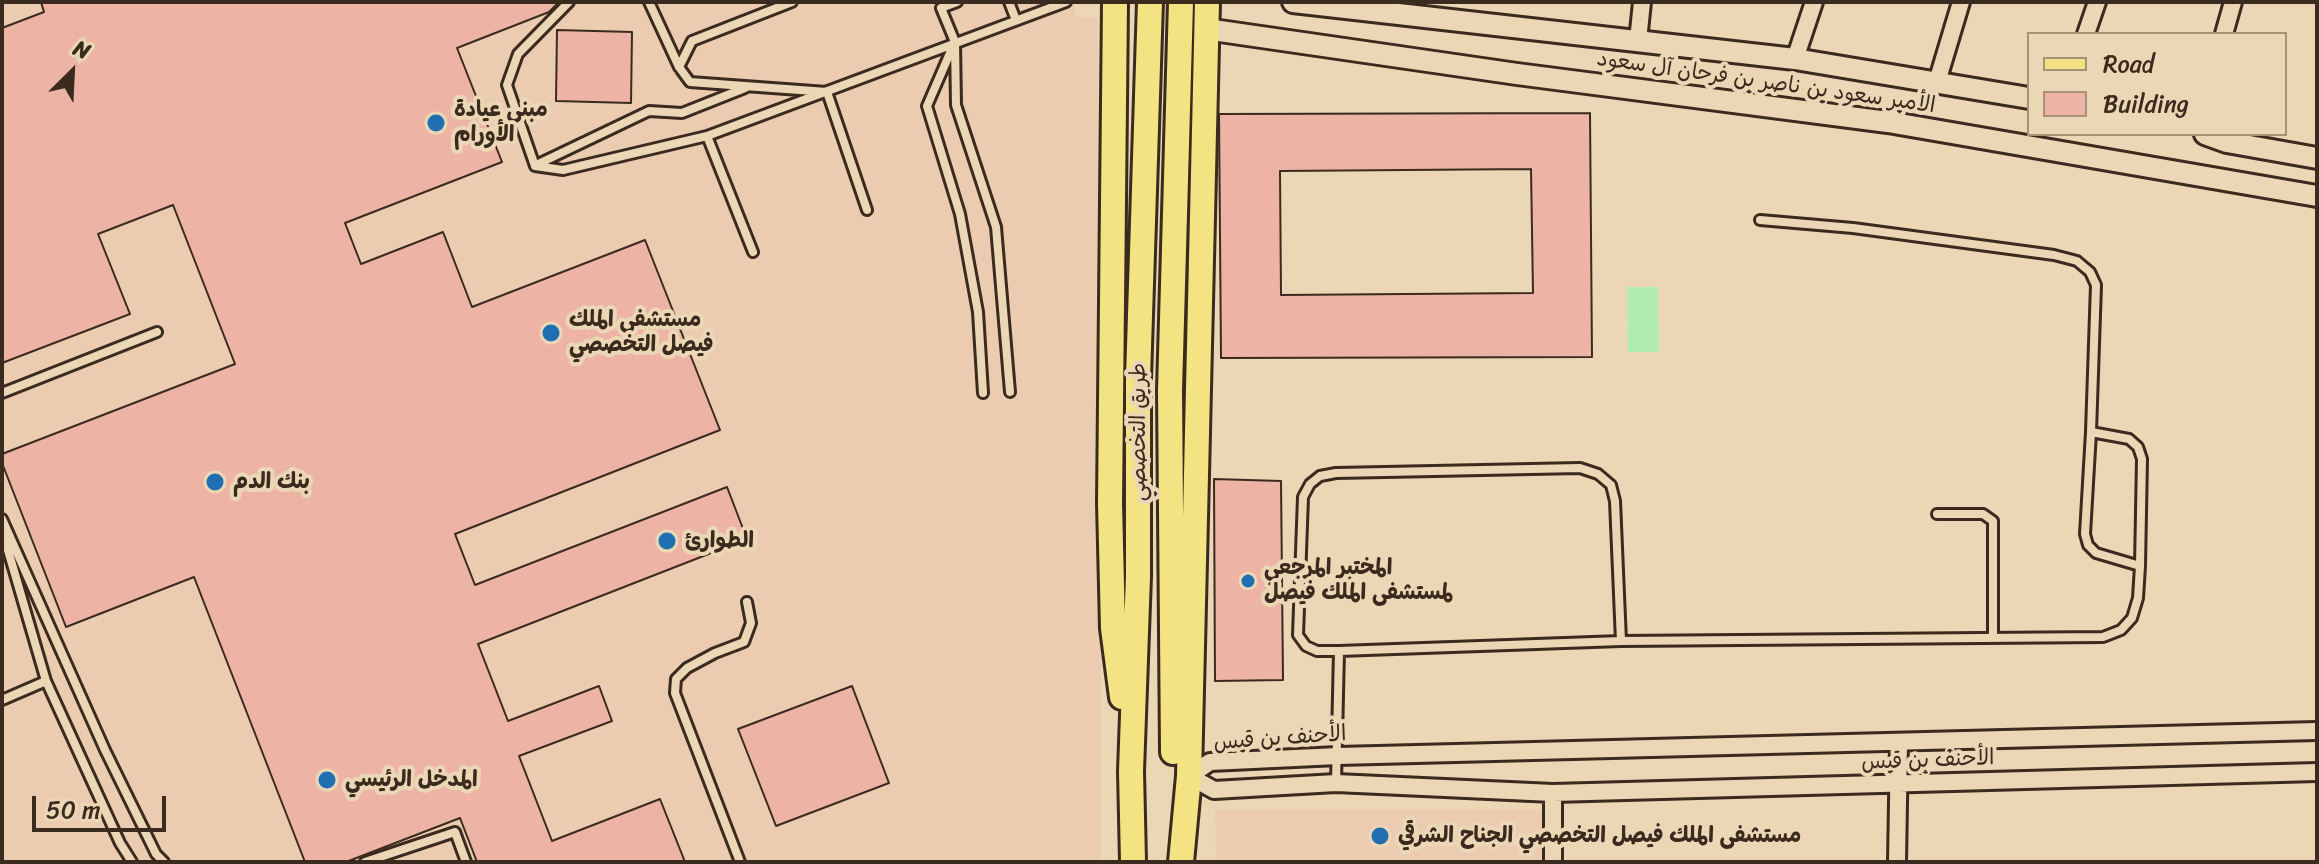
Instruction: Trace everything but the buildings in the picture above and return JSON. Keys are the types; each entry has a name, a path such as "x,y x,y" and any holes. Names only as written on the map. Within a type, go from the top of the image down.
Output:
{"main road":[{"path":"1115,2 1111,550 1113,628 1131,771"},
{"name":"طريق التخصصي","path":"1133,862 1131,771 1138,576 1138,378 1150,2"},
{"name":"طريق التخصصي","path":"1179,862 1173,753 1170,390 1181,2"},
{"path":"1179,862 1189,776 1207,2"}],"street":[{"name":"الأمير سعود بن ناصر بن فرحان آل سعود","path":"1293,2 1795,59 2027,98"},
{"path":"1638,41 1642,2"},
{"path":"1795,59 1814,2"},
{"path":"1937,82 1961,2"},
{"path":"2087,32 2097,2"},
{"path":"2225,32 2233,2"},
{"name":"الأمير سعود بن ناصر بن فرحان آل سعود","path":"1206,29 1517,74 1888,122 2317,196"},
{"path":"2210,136 2227,142 2317,158"},
{"name":"الأحنف بن قيس","path":"2317,731 1338,756 1210,762 1189,776 1214,790 1336,783 1553,793 2317,772"},
{"path":"1897,862 1899,743"},
{"path":"1553,793 1553,862"}],"lane":[{"path":"535,166 507,85 518,54 569,2"},
{"path":"649,2 679,67 690,82 827,92"},
{"path":"679,67 692,41 792,2"},
{"path":"957,2 941,8 955,42 956,105 996,227 1010,392"},
{"path":"1009,2 1016,20"},
{"path":"535,166 563,170 707,136 1066,2"},
{"path":"1104,2 1114,47"},
{"path":"955,42 927,106 960,214 978,312 983,393"},
{"path":"535,166 649,111 682,113 749,86"},
{"path":"827,92 867,210"},
{"path":"707,136 753,252"},
{"path":"1760,220 1915,236 2054,255 2077,261 2090,272 2096,285 2085,534 2088,545 2096,553 2140,566"},
{"path":"2,393 157,332"},
{"path":"1621,641 1615,501 1611,485 1598,474 1580,468 1336,473 1320,476 1310,484 1303,497 1298,635 1306,646 1317,651 1621,641 2103,637 2121,630 2132,618 2138,598 2142,459 2138,447 2129,439 2091,432"},
{"path":"1937,514 1983,514 1993,521 1993,637"},
{"path":"2,519 105,750 156,854 164,862"},
{"path":"2,528 46,681 120,843 132,862"},
{"path":"740,862 675,693 676,679 687,668 744,642 751,623 747,602"},
{"path":"1336,783 1339,651"},
{"path":"2,700 46,681"},
{"path":"365,862 455,832 466,862"}],"shaded area":[{"name":"مستشفى الملك فيصل التخصصي","path":"2,2 1073,2 1075,17 1097,17 1101,230 1101,862 2,862"},
{"name":"مستشفى الملك فيصل التخصصي الجناح الشرقي","path":"1545,809 1544,862 1216,862 1215,810"}],"green space":[{"path":"1627,287 1658,287 1659,352 1628,352"}],"place":[{"name":"مبنى عيادة الأورام","path":"436,123"},
{"name":"مستشفى الملك فيصل التخصصي","path":"551,333"},
{"name":"بنك الدم","path":"215,482"},
{"name":"الطوارئ","path":"667,541"},
{"name":"المختبر المرجعي لمستشفى الملك فيصل","path":"1248,581"},
{"name":"المدخل الرئيسي","path":"327,780"},
{"name":"مستشفى الملك فيصل التخصصي الجناح الشرقي","path":"1380,836"}]}
